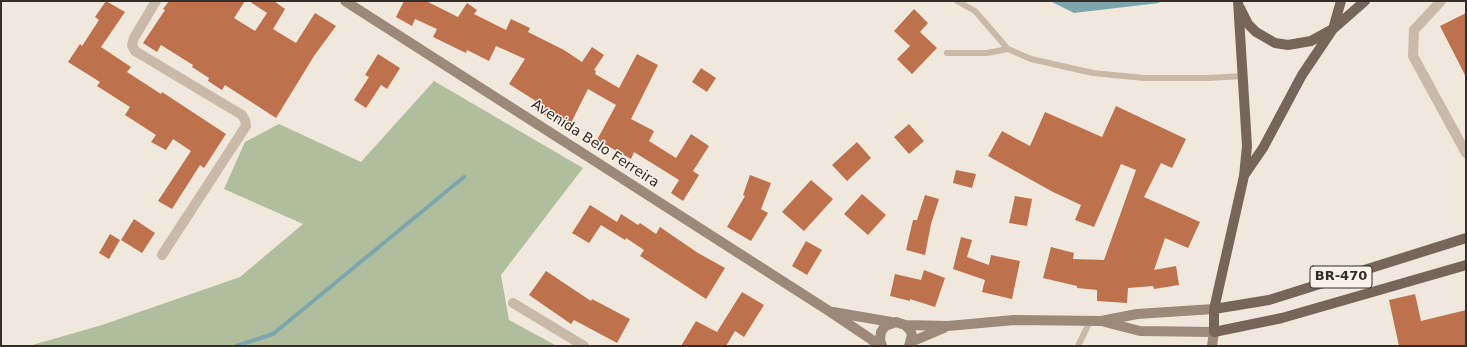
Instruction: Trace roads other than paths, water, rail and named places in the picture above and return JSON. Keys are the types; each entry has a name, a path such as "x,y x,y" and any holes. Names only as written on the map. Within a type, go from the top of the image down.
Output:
{"main road":[{"name":"Avenida Belo Ferreira","path":"345,1 829,311 881,346"},
{"path":"1238,1 1242,13 1252,28 1265,39 1275,43 1288,45 1300,44 1333,29 1341,1"},
{"path":"1212,346 1214,332 1214,309 1244,176 1247,146 1238,1"},
{"path":"1244,176 1263,148 1302,74 1333,29 1365,1"},
{"name":"BR-470","path":"1214,309 1270,300 1466,238"},
{"name":"BR-470","path":"1214,332 1282,318 1466,264"},
{"path":"910,345 948,326 1014,320 1101,321 1137,314 1214,309"},
{"name":"Avenida Belo Ferreira","path":"829,311 906,325 948,326"},
{"path":"1101,321 1140,331 1214,332"},
{"path":"881,346 880,332 891,322"},
{"path":"906,325 912,335 910,345"}],"street":[{"path":"156,1 134,38 132,45 135,51 242,115 246,126 162,255"},
{"path":"1441,1 1414,30 1413,56 1466,153"},
{"path":"513,303 584,346"}],"lane":[{"path":"957,1 975,11 1008,48 1031,59 1093,73 1144,78 1208,78 1243,76"},
{"path":"947,53 987,53 1008,48"},
{"path":"1078,346 1090,321"}],"water":[{"path":"1050,1 1160,1 1159,3 1074,13"}],"waterway":[{"path":"236,346 273,334 464,177"}]}
